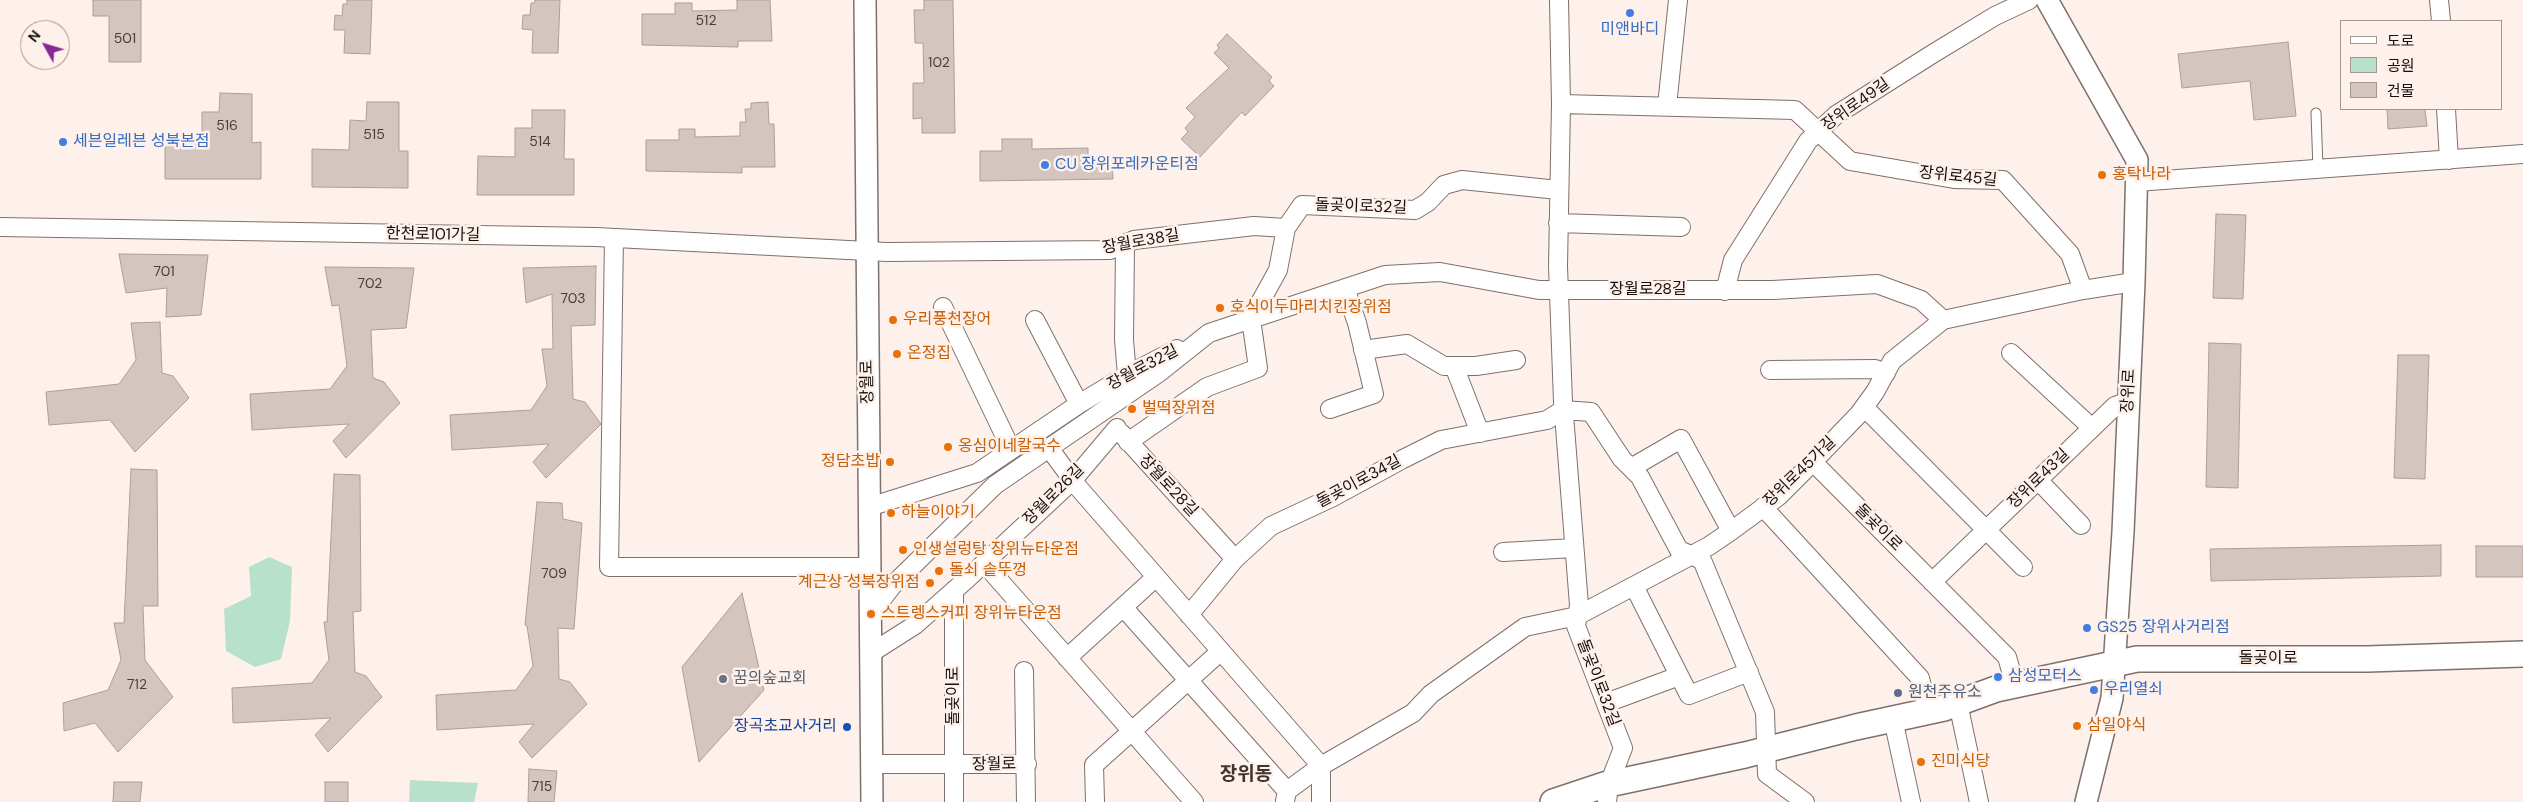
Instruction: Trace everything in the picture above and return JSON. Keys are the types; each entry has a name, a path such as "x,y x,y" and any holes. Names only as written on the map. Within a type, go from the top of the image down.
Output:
{"main road":[{"name":"돌곶이로","path":"1553,802 1608,793 1765,750 1928,712 1958,704 1996,689 2137,659 2367,659 2523,654"}],"street":[{"name":"장월로","path":"865,0 872,802"},
{"name":"돌곶이로32길","path":"1559,0 1561,104 1558,223 1563,410 1579,605 1576,626 1623,748 1608,793"},
{"path":"1667,106 1678,0"},
{"name":"장위로49길","path":"1725,291 1733,260 1808,141 1836,115 1934,52 1995,16 2029,0"},
{"name":"장위로","path":"2047,0 2137,160 2129,401 2112,698 2086,802"},
{"path":"2438,0 2441,20"},
{"path":"1561,104 1795,110 1819,131"},
{"path":"2446,110 2449,160"},
{"name":"장위로45길","path":"1819,131 1850,161 1954,180 2003,180 2070,254 2083,290"},
{"path":"2136,182 2523,154"},
{"name":"돌곶이로32길","path":"1286,228 1302,205 1415,210 1428,202 1444,185 1462,180 1558,190"},
{"path":"1558,223 1681,227"},
{"name":"장월로38길","path":"866,251 1110,250 1134,240 1254,226 1286,228"},
{"name":"한천로101가길","path":"0,227 614,238 866,251"},
{"path":"1251,320 1278,270 1286,228"},
{"path":"614,238 609,567 870,567"},
{"path":"1125,245 1124,340 1127,375"},
{"name":"장월로28길","path":"871,614 892,586 995,485 1160,372 1208,333 1386,275 1440,272 1540,290 1725,291 1877,284 1921,300 1944,320"},
{"path":"1944,320 2083,290 2134,282"},
{"path":"1330,408 1374,394 1345,288"},
{"path":"943,307 1011,449"},
{"path":"1035,320 1079,404"},
{"name":"장월로26길","path":"871,653 915,625 1122,435 1207,387 1258,368 1251,320"},
{"name":"장위로45가길","path":"1577,616 1691,555 1731,531 1779,496 1864,407 1892,360 1944,320"},
{"name":"장월로32길","path":"869,507 977,473 1079,404 1127,375 1208,333"},
{"path":"1363,350 1407,344 1444,366 1476,366 1516,360"},
{"path":"2011,353 2092,428"},
{"path":"1454,366 1480,433"},
{"path":"1770,370 1875,369 1886,373"},
{"name":"장위로43길","path":"1932,582 2115,406 2129,401"},
{"path":"1864,407 2023,567"},
{"path":"1563,410 1591,412 1622,459 1640,477 1679,550 1702,560 1765,712 1767,774 1805,802"},
{"name":"돌곶이로34길","path":"1189,615 1235,559 1271,526 1333,497 1441,440 1547,420 1563,410"},
{"name":"장월로28길","path":"1104,411 1122,435 1235,559"},
{"path":"1631,468 1681,440 1731,531"},
{"path":"1049,448 1073,480 1321,766 1321,802"},
{"name":"돌곶이로","path":"1812,462 2007,658 2015,685"},
{"path":"2038,480 2081,525"},
{"path":"1764,507 1920,678 1928,712"},
{"path":"1503,552 1574,548"},
{"path":"984,563 1194,802"},
{"path":"1067,658 1156,577"},
{"path":"1634,586 1689,695 1749,672"},
{"name":"돌곶이로","path":"954,590 954,802"},
{"path":"1123,607 1189,680 1286,797 1321,766 1413,713 1431,694 1525,627 1577,616"},
{"path":"1095,802 1094,765 1221,651"},
{"path":"1024,670 1027,764 1026,802"},
{"path":"1606,703 1680,676"},
{"path":"1958,704 1979,802"},
{"path":"1892,720 1911,802"},
{"name":"장월로","path":"872,764 954,766 1027,764"}],"lane":[{"path":"2316,113 2318,169"}],"green space":[{"path":"269,557 292,567 290,621 281,659 255,667 226,651 224,609 251,596 249,567"},
{"path":"410,780 478,783 474,802 409,802"}],"building":[{"path":"93,0 141,0 141,62 109,62 109,16 93,16"},
{"path":"347,0 372,0 370,54 344,53 345,30 334,30 335,15 342,16 343,4 347,4"},
{"path":"535,0 560,0 558,53 532,53 533,30 522,29 523,15 530,15 531,3 535,3"},
{"path":"737,0 770,0 772,41 738,41 738,47 642,45 642,14 675,14 675,3 692,3 692,11 737,10"},
{"path":"924,0 953,0 955,133 922,133 922,118 913,119 913,83 924,83 923,43 915,43 914,10 924,10"},
{"path":"1227,34 1272,77 1269,81 1274,86 1245,116 1242,112 1200,157 1181,139 1188,132 1185,128 1195,117 1186,108 1229,68 1214,53 1219,48 1217,45"},
{"path":"2288,42 2296,116 2254,120 2250,81 2182,88 2178,54"},
{"path":"220,93 252,94 252,143 261,142 261,179 165,179 165,141 202,141 202,112 219,112"},
{"path":"367,102 399,102 399,151 408,151 408,188 312,187 312,149 349,150 350,120 366,121"},
{"path":"768,102 769,124 774,124 775,167 742,167 742,173 646,171 646,140 679,140 679,129 695,129 695,137 740,136 740,122 746,122 745,109 751,109 751,103"},
{"path":"532,110 565,110 564,159 574,159 574,195 477,195 478,156 515,157 515,128 532,128"},
{"path":"2387,110 2425,110 2427,126 2388,129"},
{"path":"1002,139 1032,139 1032,149 1088,148 1088,158 1112,158 1113,179 980,181 980,151 1002,151"},
{"path":"2216,214 2246,215 2243,299 2213,298"},
{"path":"119,254 208,255 201,315 166,317 167,288 126,293"},
{"path":"596,266 595,325 571,326 573,399 585,402 601,424 546,478 533,462 549,444 452,450 450,415 531,410 547,386 542,349 553,349 552,294 526,303 523,268"},
{"path":"325,267 414,268 406,328 371,330 373,378 384,382 400,403 346,458 333,441 349,424 252,430 250,394 330,389 347,366 339,305 332,306"},
{"path":"160,322 162,373 173,376 189,398 135,452 110,420 49,425 46,392 119,384 136,360 131,323"},
{"path":"2209,343 2241,344 2238,488 2206,487"},
{"path":"2398,355 2429,355 2425,479 2394,478"},
{"path":"131,469 157,470 158,606 143,606 145,660 173,697 118,752 95,723 64,731 63,703 108,690 121,660 114,623 124,623"},
{"path":"334,474 360,475 361,611 353,612 355,672 366,676 382,697 328,752 315,735 331,718 233,723 232,688 312,683 329,660 324,622 327,622"},
{"path":"537,502 562,503 563,519 582,523 574,629 558,628 559,679 570,682 587,704 532,758 519,742 534,724 437,730 436,695 516,690 533,666 527,626 525,625"},
{"path":"2441,545 2441,576 2211,581 2210,549"},
{"path":"2476,546 2523,546 2523,577 2476,577"},
{"name":"꿈의숲교회","path":"742,593 764,690 699,762 682,667"},
{"path":"529,769 557,771 554,802 528,802"},
{"path":"114,782 142,782 140,802 113,802"},
{"path":"325,782 348,782 348,802 325,802"}],"place":[{"name":"미앤바디","path":"1630,13"},
{"name":"세븐일레븐 성북본점","path":"63,142"},
{"name":"CU 장위포레카운티점","path":"1045,165"},
{"name":"홍탁나라","path":"2102,175"},
{"name":"호식이두마리치킨장위점","path":"1220,308"},
{"name":"우리풍천장어","path":"893,320"},
{"name":"온정집","path":"897,354"},
{"name":"벌떡장위점","path":"1132,409"},
{"name":"옹심이네칼국수","path":"948,447"},
{"name":"정담초밥","path":"890,462"},
{"name":"하늘이야기","path":"891,513"},
{"name":"인생설렁탕 장위뉴타운점","path":"903,550"},
{"name":"돌쇠 솥뚜껑","path":"939,571"},
{"name":"계근상 성북장위점","path":"930,583"},
{"name":"스트렝스커피 장위뉴타운점","path":"871,614"},
{"name":"GS25 장위사거리점","path":"2087,628"},
{"name":"삼성모터스","path":"1998,677"},
{"name":"꿈의숲교회","path":"723,679"},
{"name":"우리열쇠","path":"2094,690"},
{"name":"원천주유소","path":"1898,693"},
{"name":"삼일야식","path":"2077,726"},
{"name":"장곡초교사거리","path":"847,727"},
{"name":"진미식당","path":"1921,762"}],"district":[{"name":"장위동","path":"1246,775"}]}
